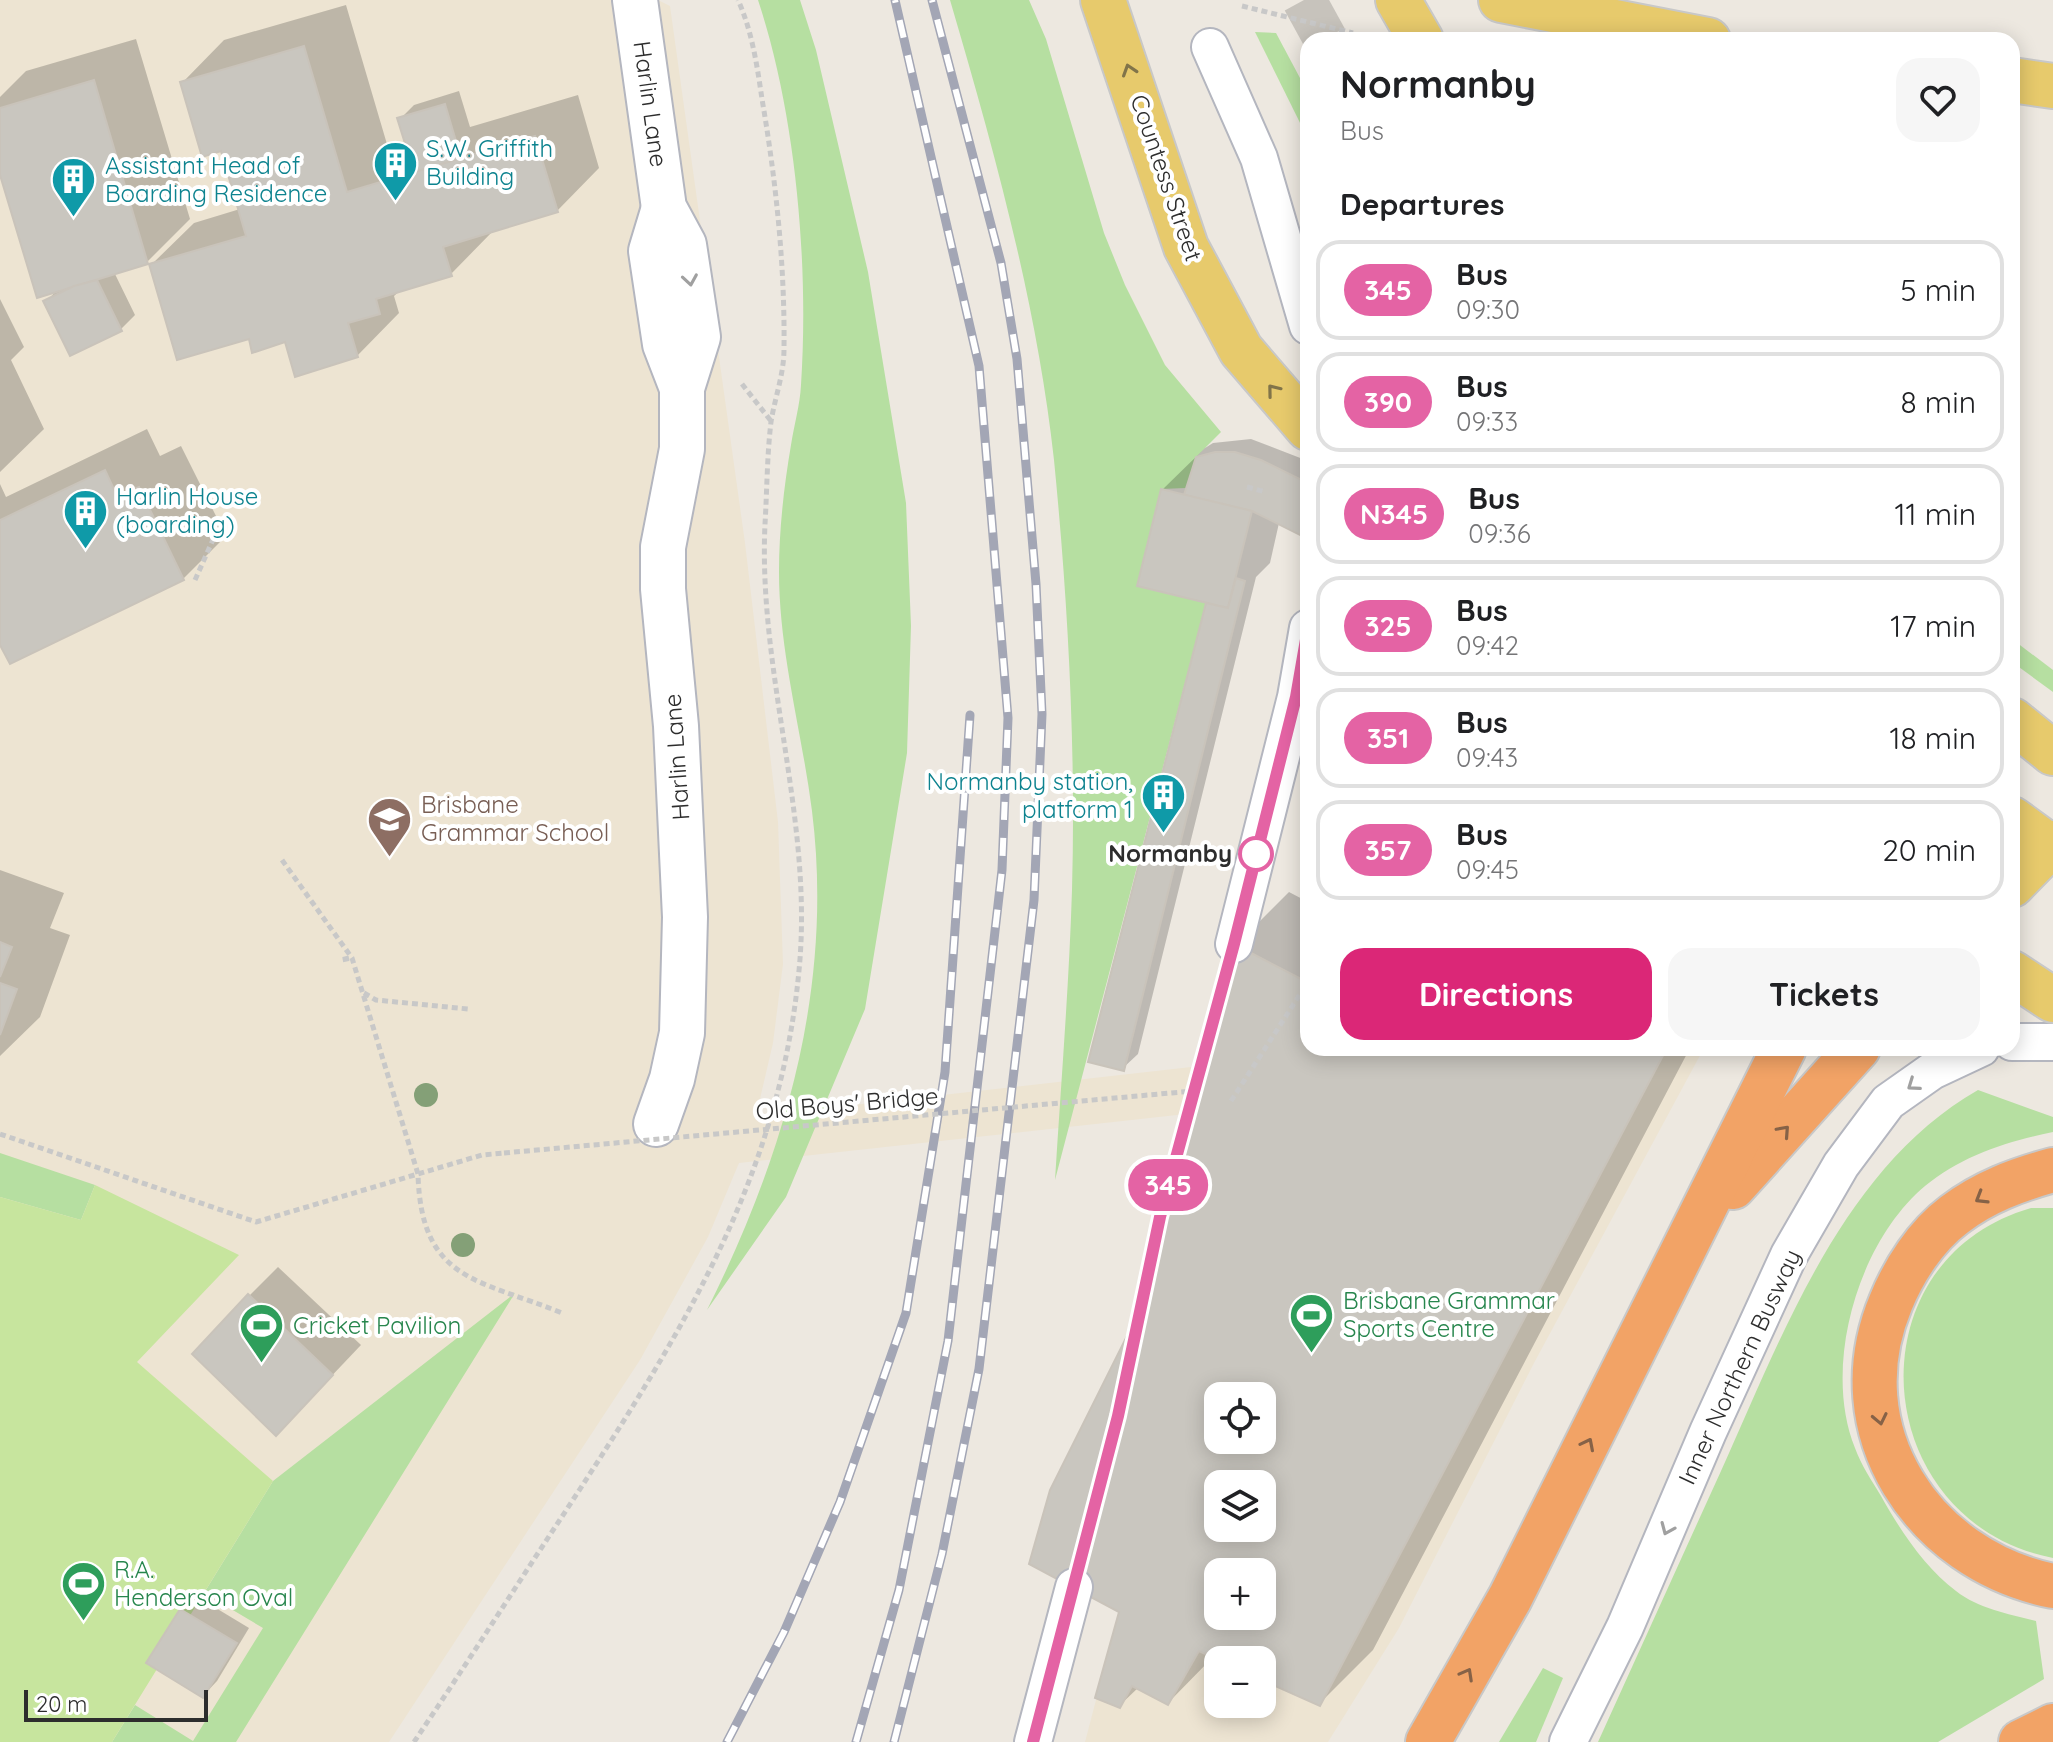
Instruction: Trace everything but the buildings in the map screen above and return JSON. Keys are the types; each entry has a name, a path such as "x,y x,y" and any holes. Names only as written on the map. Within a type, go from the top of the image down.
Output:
{"highway":[{"path":"1428,1742 1510,1598 1780,1056"},
{"path":"1694,1230 1851,1056"},
{"path":"2053,1170 1987,1193 1952,1216 1924,1245 1900,1280 1884,1317 1876,1358 1875,1385 1884,1441 1899,1477 1922,1512 1951,1542 1986,1565 2023,1580 2053,1586"},
{"path":"2021,1742 2053,1726"}],"main road":[{"name":"Countess Street","path":"1103,0 1186,247 1241,350 1300,419"},
{"path":"1398,0 1416,32"},
{"path":"1501,0 1667,32"},
{"path":"2020,81 2053,86"},
{"path":"2020,726 2053,753"},
{"path":"2020,824 2052,846 2020,877"},
{"path":"2020,978 2053,1000"}],"street":[{"name":"Harlin Lane","path":"635,0 664,208 651,251 665,344 682,388 682,449 663,547 663,589 676,726 685,917 684,981 679,1048 656,1124"}],"lane":[{"path":"1210,47 1259,158 1300,299"},
{"path":"1234,944 1300,674"},
{"path":"2020,1042 2053,1042"},
{"name":"Inner Northern Busway","path":"1568,1742 1625,1627 1708,1432 1789,1255 1841,1165 1888,1102 1932,1071 1964,1056"},
{"path":"1033,1742 1074,1587"}],"path":[{"path":"1231,4 1349,32"},
{"path":"1247,487 1266,492"},
{"path":"195,580 220,524"},
{"path":"282,860 352,958 418,1174 419,1208 431,1240 452,1266 481,1285 515,1293 562,1313"},
{"path":"352,958 341,960 349,957 353,971 355,980 367,996 468,1009"},
{"path":"1231,1101 1300,994"},
{"name":"Old Boys' Bridge","path":"0,1134 256,1222 482,1155 1193,1091"}],"shaded area":[{"name":"Brisbane Grammar School","path":"0,0 658,0 670,6 745,543 778,822 783,964 773,1043 756,1116 1200,1066 1234,944 1300,979 1300,1056 1700,1056 1534,1363 1399,1628 1328,1742 1085,1742 1119,1612 1029,1564 1050,1490 1139,1312 1186,1114 739,1163 708,1237 640,1360 389,1742 0,1742"}],"green space":[{"path":"758,0 800,0 816,50 868,272 906,503 911,626 907,753 865,1009 786,1197 707,1310 735,1251 780,1130 797,1068 809,1005 816,941 817,877 812,811 787,662 779,572 784,492 801,385 801,241 797,190 782,91"},
{"path":"950,0 1029,0 1046,39 1104,233 1125,285 1165,365 1221,432 1196,457 1186,488 1161,489 1137,586 1206,603 1055,1180 1069,962 1073,837 1070,675 1059,513 1046,402 1025,285 998,170"},
{"path":"1255,32 1276,33 1300,78 1300,123"},
{"path":"2020,645 2053,670 2053,692 2020,668"},
{"path":"1978,1090 2053,1117 2053,1132 2002,1145 1969,1158 1939,1175 1901,1210 1881,1239 1852,1307 1845,1344 1843,1380 1846,1415 1860,1461 1905,1535 1934,1571 1974,1602 2036,1621 2044,1679 1938,1742 1598,1742 1768,1365 1822,1259 1853,1209 1889,1163 1931,1123"},
{"path":"0,1153 95,1185 81,1220 0,1197"},
{"path":"95,1185 239,1255 137,1362 273,1481 112,1742 0,1742 0,1197 81,1220"},
{"path":"2031,1208 2053,1208 2053,1558 1991,1535 1946,1496 1916,1445 1904,1389 1909,1333 1931,1280 1972,1237"},
{"path":"515,1293 236,1742 112,1742 135,1705 193,1741 263,1628 204,1593 273,1481"},
{"path":"1543,1668 1563,1678 1536,1742 1499,1742"}],"tunnel":[{"path":"1304,0 1322,32"}],"railway":[{"path":"856,1742 899,1590 948,1341 1002,870 1008,718 979,366 895,0"},
{"path":"894,1742 942,1554 979,1369 1034,900 1042,714 1036,584 1017,359 1001,263 932,0"},
{"path":"727,1742 784,1632 840,1502 906,1313 945,1072 970,715"}],"bus line":[{"name":"345","path":"1033,1742 1118,1416 1160,1217 1234,944 1300,674"}],"place":[{"name":"S.W. Griffith Building","path":"395,202"},
{"name":"Assistant Head of Boarding Residence","path":"74,219"},
{"name":"Harlin House (boarding)","path":"85,550"},
{"name":"Normanby station, platform 1","path":"1164,835"},
{"name":"Normanby","path":"1256,854"},
{"name":"Brisbane Grammar School","path":"390,858"},
{"name":"Brisbane Grammar Sports Centre","path":"1312,1354"},
{"name":"Cricket Pavilion","path":"262,1365"},
{"name":"R.A. Henderson Oval","path":"83,1623"}]}
